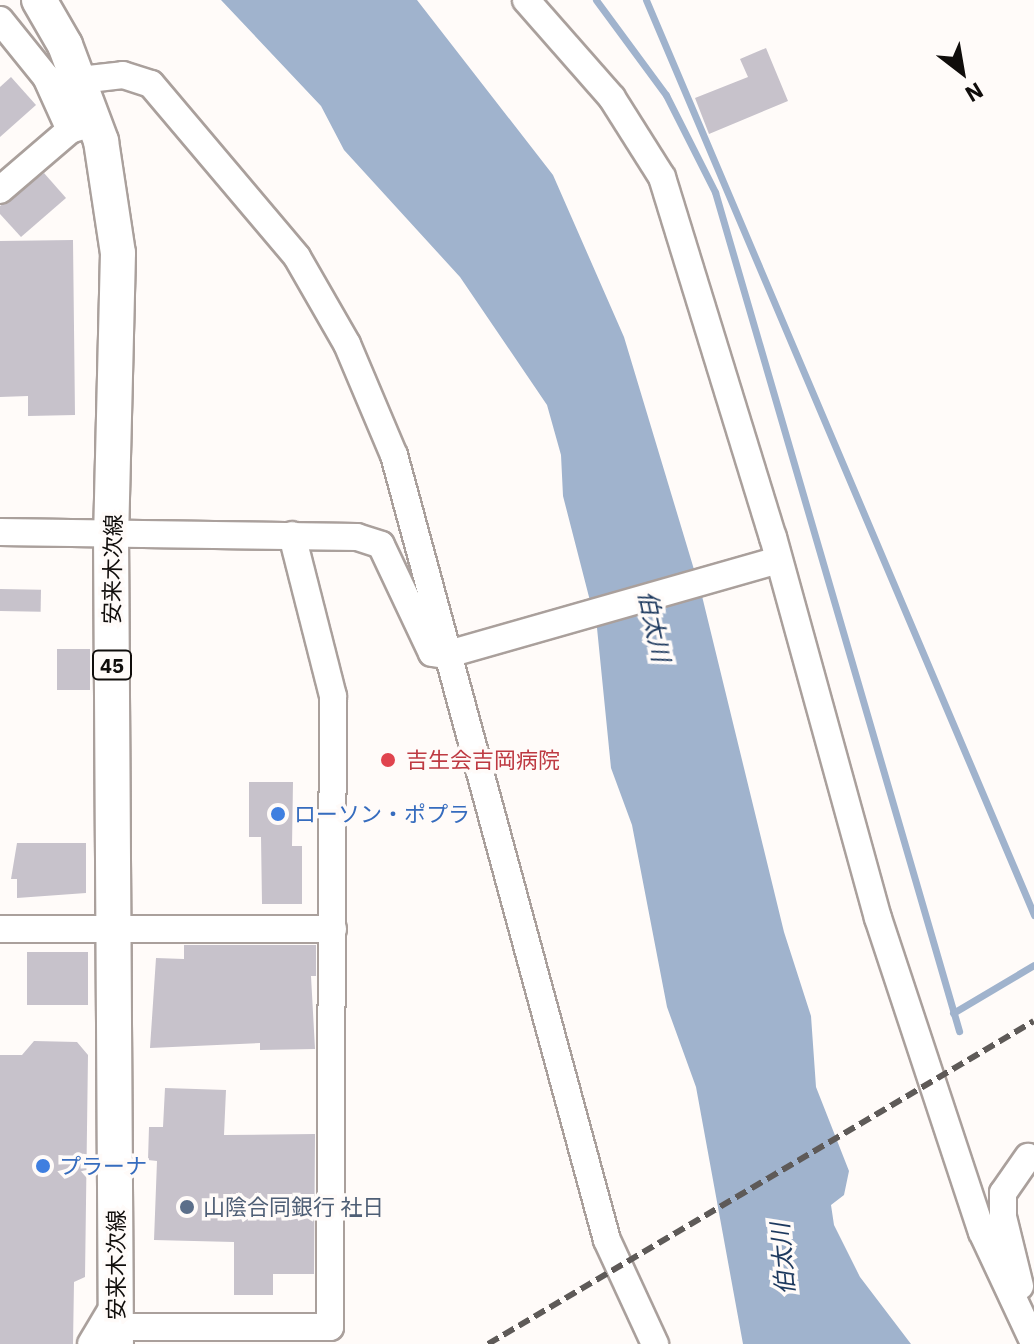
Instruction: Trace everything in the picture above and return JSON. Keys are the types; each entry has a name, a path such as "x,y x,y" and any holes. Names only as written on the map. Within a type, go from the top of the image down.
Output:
{"main road":[{"name":"安来木次線","path":"39,0 80,80 82,126 118,253 111,532 120,1331"}],"street":[{"path":"526,0 612,98 662,177 769,563 951,1142 982,1232 1034,1343"},
{"path":"0,20 82,126 0,190"},
{"path":"80,80 123,75 151,84 297,257 347,344 394,455 452,653 603,1227 655,1344"},
{"path":"0,532 357,537 381,545 432,653 452,653 769,563"},
{"path":"120,1331 330,1327 333,696 292,535"},
{"path":"0,929 333,929"},
{"path":"1028,1157 1006,1182 1002,1205 1034,1333"}],"water":[{"name":"伯太川","path":"221,0 417,0 553,175 624,337 702,596 784,932 811,1016 816,1087 849,1171 844,1195 831,1205 834,1225 860,1277 911,1344 743,1344 696,1087 667,1007 632,825 611,768 597,628 563,496 561,455 547,405 460,277 344,150 321,106"}],"building":[{"path":"766,48 788,101 709,134 695,98 748,77 740,59"},
{"path":"11,77 36,105 0,137 0,87"},
{"path":"44,173 66,198 21,237 0,214 0,206"},
{"path":"73,240 75,415 28,416 28,396 0,397 0,241"},
{"path":"0,589 41,590 41,612 0,611"},
{"path":"57,649 90,649 90,690 57,690"},
{"path":"249,782 293,782 292,846 302,846 302,904 262,904 261,837 249,837"},
{"path":"17,843 86,843 86,893 17,898 17,879 11,879"},
{"path":"184,945 316,945 316,976 311,976 315,1049 260,1050 260,1043 150,1048 156,958 184,959"},
{"path":"27,952 88,952 88,1005 27,1005"},
{"name":"プラーナ","path":"34,1041 77,1042 88,1055 85,1277 74,1282 73,1344 0,1344 0,1055 22,1055"},
{"path":"165,1088 226,1090 224,1135 315,1134 314,1274 273,1274 273,1295 234,1295 234,1242 154,1240 157,1161 148,1160 149,1127 163,1127"}],"waterway":[{"path":"596,0 666,95 715,192 959,1031"},
{"path":"646,0 1034,915"},
{"path":"953,1013 1034,965"}],"railway":[{"path":"488,1344 1034,1021"}],"place":[{"name":"吉生会吉岡病院","path":"388,760"},
{"name":"ローソン・ポプラ","path":"278,814"},
{"name":"プラーナ","path":"43,1166"},
{"name":"山陰合同銀行 社日","path":"187,1207"}]}
